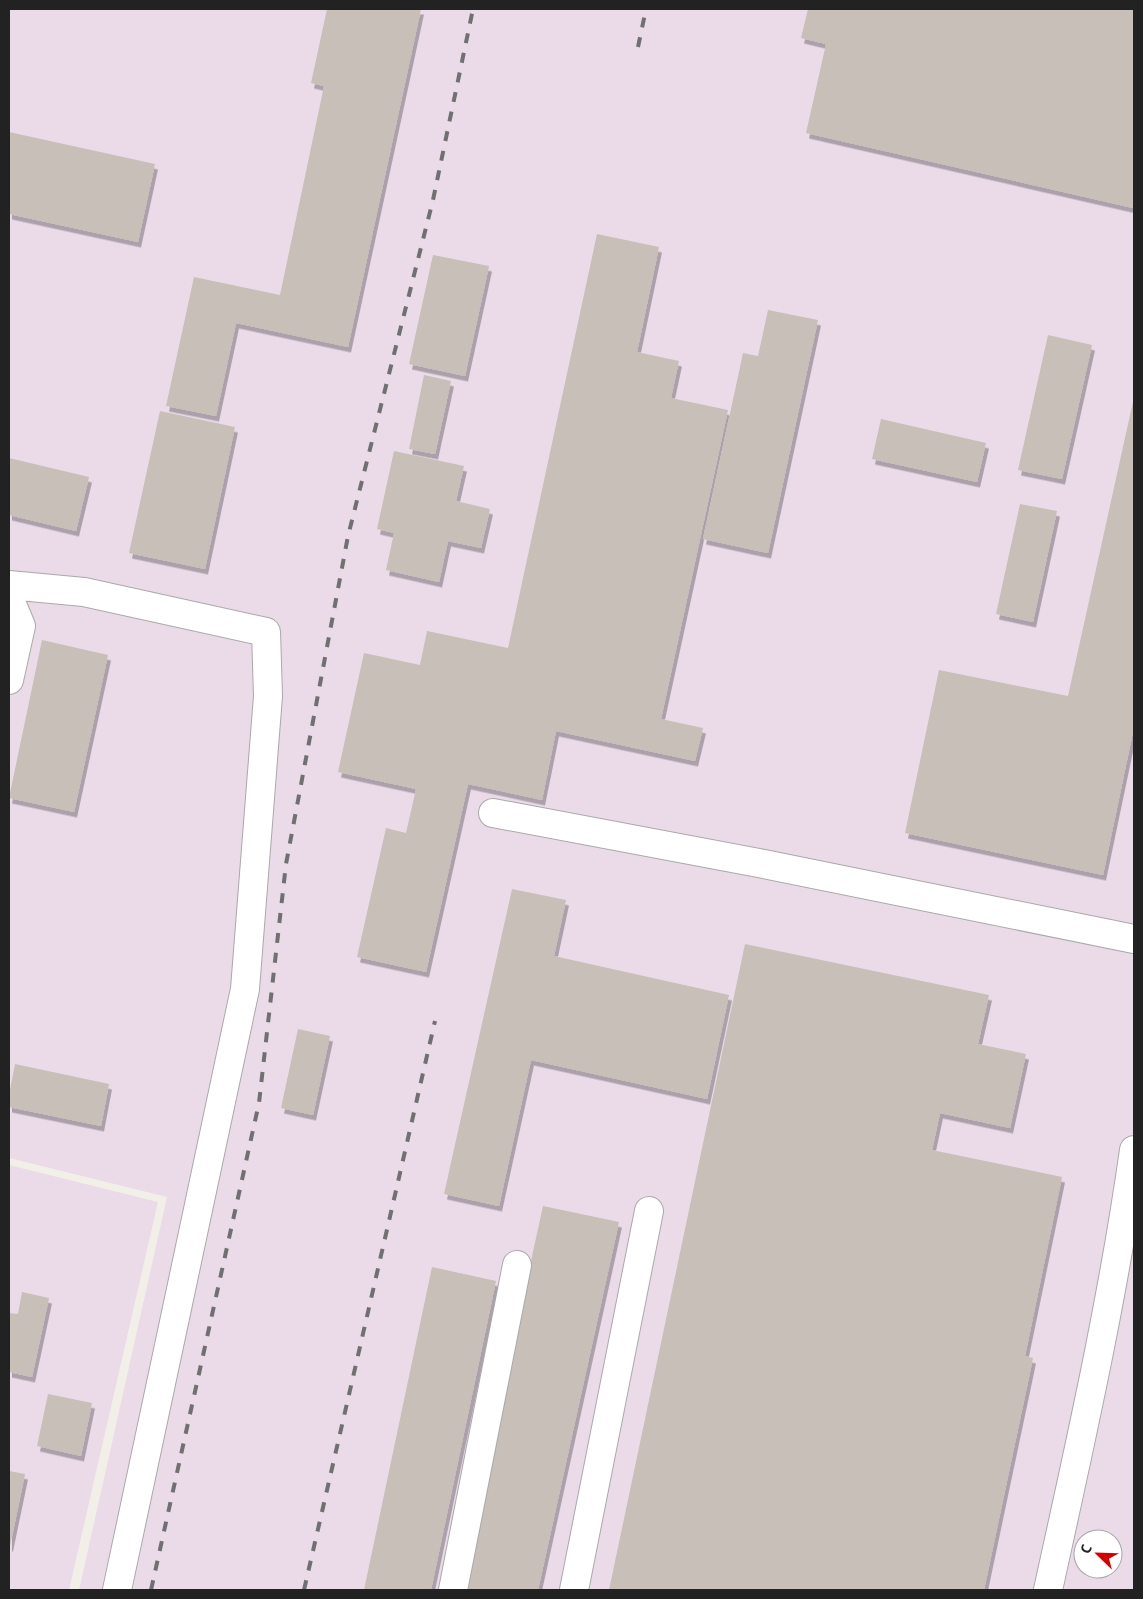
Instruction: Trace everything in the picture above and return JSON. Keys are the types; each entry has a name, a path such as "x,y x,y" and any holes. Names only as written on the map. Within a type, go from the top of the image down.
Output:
{"street":[{"path":"9,585 84,592 266,632 268,696 245,989 117,1590"},
{"path":"9,597 21,626 9,680"},
{"path":"493,813 764,864 1134,939"},
{"path":"1048,1590 1108,1316 1122,1239 1134,1150"},
{"path":"574,1590 649,1211"},
{"path":"453,1590 517,1265"}],"shaded area":[{"path":"9,9 1134,9 1134,1590 79,1590 167,1197 9,1158"},
{"path":"9,1165 158,1202 69,1590 9,1590"}],"building":[{"path":"327,9 421,9 348,347 236,323 216,416 166,406 194,277 280,295 324,86 311,83"},
{"path":"808,9 1134,9 1133,208 806,133 826,44 801,38"},
{"path":"9,132 155,164 138,242 9,214"},
{"path":"597,234 659,247 637,352 679,361 671,398 728,410 661,719 703,728 695,761 556,731 542,800 468,784 426,972 357,957 386,828 406,833 416,789 338,772 364,653 420,665 427,631 508,648"},
{"path":"433,255 489,266 465,376 409,364"},
{"path":"768,310 818,320 768,553 703,539 743,353 758,356"},
{"path":"1048,335 1092,345 1062,479 1018,470"},
{"path":"424,375 451,381 435,454 409,449"},
{"path":"1134,397 1134,727 1103,875 905,833 939,670 1068,696"},
{"path":"160,411 235,427 205,569 129,553"},
{"path":"881,419 986,443 977,482 872,459"},
{"path":"394,451 464,466 456,501 490,509 481,548 448,541 439,582 386,570 394,533 377,529"},
{"path":"9,458 89,477 76,531 9,515"},
{"path":"1020,504 1057,511 1033,622 996,614"},
{"path":"42,640 108,655 74,812 9,798"},
{"path":"512,889 566,900 554,956 729,995 707,1099 531,1060 499,1206 444,1194"},
{"path":"745,944 989,995 978,1044 1026,1054 1010,1128 940,1113 932,1150 1062,1177 1025,1356 1033,1358 984,1590 609,1590"},
{"path":"298,1029 330,1036 313,1115 281,1108"},
{"path":"15,1064 109,1084 101,1126 9,1107 9,1095"},
{"path":"543,1206 619,1222 538,1590 459,1590"},
{"path":"432,1267 496,1281 431,1590 364,1590"},
{"path":"22,1292 49,1298 32,1377 9,1372 9,1313 18,1314"},
{"path":"48,1394 92,1403 81,1456 37,1446"},
{"path":"9,1471 25,1474 10,1546 9,1546"}],"railway":[{"path":"151,1590 259,1103 286,864 348,536 433,200 473,9"},
{"path":"638,47 646,9"},
{"path":"304,1590 435,1021"}]}
